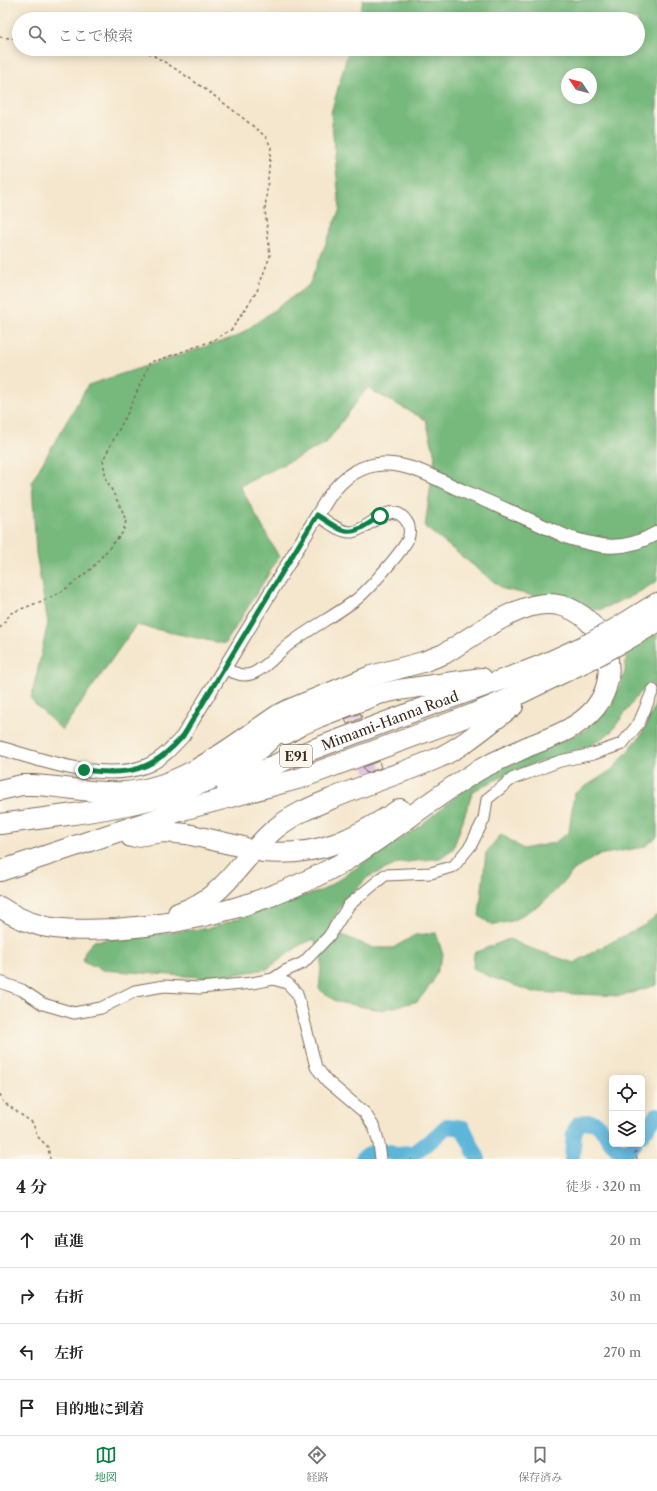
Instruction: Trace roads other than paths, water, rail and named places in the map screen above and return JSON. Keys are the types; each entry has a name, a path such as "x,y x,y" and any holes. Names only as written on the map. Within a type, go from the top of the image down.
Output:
{"highway":[{"name":"Mimami-Hanna Road","path":"618,636 657,603"},
{"path":"0,790 22,785 33,785 98,792 125,792 152,788 164,784 204,764 278,715 288,710 377,674 433,659 444,654 512,613 532,606 549,604 573,609 586,618 596,630 608,657 608,678 606,690 594,709 586,717 564,732 509,755 451,787 376,841 337,865 314,877 271,895 236,908 208,915 154,926 114,929 76,930 40,926 16,917 0,907"},
{"path":"238,766 264,746 287,723 300,713 385,679 438,666 516,622 527,618 548,615 568,620 576,625 587,636 595,652 598,673 591,694 578,710 560,723 476,762 351,838 336,844 306,852 263,852"},
{"name":"Mimami-Hanna Road","path":"2,866 235,785 290,758 431,705 546,672 618,636 657,622"},
{"path":"0,824 93,811 157,798 209,781 238,766 301,725 379,694 512,673 546,672"},
{"name":"E91","path":"76,930 153,919 177,913 196,906 218,891 257,846 281,824 308,808 440,757 461,744 546,672"},
{"path":"2,866 66,854 121,839 162,832 187,834 242,847"}],"street":[{"path":"0,748 67,766 101,772 117,772 146,766 172,749 183,736 317,515 336,487 352,474 372,466 393,464 415,470 567,537 590,544 627,546 657,533"},
{"path":"225,668 242,675 257,671 290,643 358,598 408,540 408,524 404,517 397,512 388,512 361,529 351,532 344,531 317,515"},
{"path":"0,982 22,990 43,1004 74,1013 101,1008 135,991 164,986 200,988 252,983 273,979 285,971 303,963 329,936 349,905 385,875 431,873 454,866 471,845 484,819 487,799 512,779 560,761 593,754 622,744 639,723 653,690"},
{"path":"273,979 287,983 297,993 316,1067 327,1081 365,1113 375,1129 379,1144 380,1158"}],"waterway":[{"path":"645,1130 657,1115"},
{"path":"572,1159 574,1133 578,1124 585,1122 595,1123 602,1129 609,1139"},
{"path":"363,1159 372,1153 387,1151 395,1154 413,1153 433,1139 447,1126 463,1128 478,1159"},
{"path":"616,1147 620,1150 630,1149 632,1147"}]}
